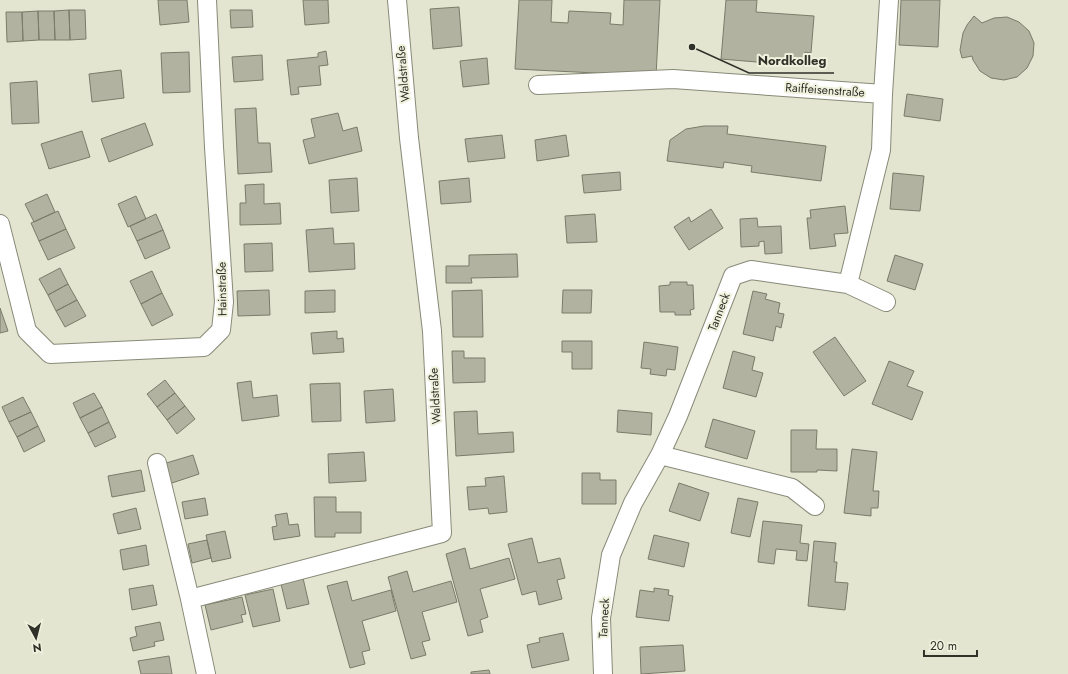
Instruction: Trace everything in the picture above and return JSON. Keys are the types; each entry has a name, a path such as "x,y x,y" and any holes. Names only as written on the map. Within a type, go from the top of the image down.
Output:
{"street":[{"name":"Hainstraße","path":"0,224 27,331 50,354 204,347 221,330 224,302 214,147 207,0"},
{"name":"Waldstraße","path":"190,599 442,533 432,331 409,138 397,0"},
{"name":"Raiffeisenstraße","path":"538,85 673,79 882,94 889,0"},
{"path":"848,284 881,150 882,94"},
{"name":"Tanneck","path":"603,674 601,618 611,555 634,503 660,455 678,416 733,276 751,270 848,284 886,302"},
{"path":"660,455 792,488 815,506"},
{"path":"157,463 190,599 206,674"}],"building":[{"path":"158,0 187,0 189,22 160,25"},
{"path":"303,0 328,0 329,23 305,25"},
{"path":"519,0 552,0 551,22 568,23 569,11 611,13 610,24 623,25 624,0 660,0 656,76 515,69"},
{"path":"726,0 757,0 756,12 814,16 811,53 805,52 804,66 721,59"},
{"path":"901,0 940,0 938,47 899,45"},
{"path":"459,7 462,46 433,49 430,9"},
{"path":"69,10 85,10 86,39 70,40"},
{"path":"69,10 70,40 55,40 54,11"},
{"path":"230,10 252,10 253,27 231,28"},
{"path":"38,11 54,11 55,40 39,40"},
{"path":"38,11 39,40 23,41 22,12"},
{"path":"6,12 22,12 23,41 7,42"},
{"path":"974,16 982,23 994,18 1007,17 1019,22 1029,31 1034,43 1033,56 1027,68 1017,77 1004,80 991,78 980,71 972,56 962,58 960,50 963,33"},
{"path":"326,51 328,65 319,66 321,85 298,87 299,94 291,95 287,60 318,57 318,53"},
{"path":"189,52 190,92 163,93 161,53"},
{"path":"262,55 263,80 234,82 232,57"},
{"path":"487,58 489,84 463,87 460,61"},
{"path":"121,70 124,98 92,102 89,74"},
{"path":"37,81 39,123 12,124 10,83"},
{"path":"907,94 943,99 940,121 904,116"},
{"path":"256,108 258,143 270,143 272,172 238,174 235,109"},
{"path":"338,113 343,131 357,127 362,151 309,164 303,140 315,137 311,119"},
{"path":"145,123 153,145 109,162 101,139"},
{"path":"704,126 728,126 727,134 826,146 821,181 751,172 752,166 724,162 723,168 667,161 670,140 686,129"},
{"path":"82,131 90,157 49,169 41,144"},
{"path":"502,135 505,158 468,162 465,139"},
{"path":"566,135 569,156 537,161 535,140"},
{"path":"620,172 621,190 584,193 582,175"},
{"path":"893,173 924,176 920,211 890,209"},
{"path":"357,178 359,211 331,213 329,180"},
{"path":"469,178 471,202 441,204 439,181"},
{"path":"264,184 264,204 280,203 281,224 240,225 240,203 246,203 245,185"},
{"path":"47,194 55,212 34,222 25,204"},
{"path":"136,196 146,219 128,227 118,204"},
{"path":"845,206 848,233 834,234 836,246 810,249 807,218 811,218 810,210"},
{"path":"711,209 723,228 689,250 674,227 689,217 691,222"},
{"path":"58,211 66,229 39,241 31,223"},
{"path":"156,214 163,230 137,241 130,226"},
{"path":"595,214 597,242 567,243 565,216"},
{"path":"757,218 758,227 781,226 782,253 765,254 764,241 759,242 759,246 741,247 740,219"},
{"path":"333,228 334,244 354,243 355,269 309,272 306,230"},
{"path":"66,229 75,248 48,260 39,241"},
{"path":"163,230 170,248 145,259 137,241"},
{"path":"272,243 273,271 245,272 244,244"},
{"path":"517,254 518,277 471,278 472,283 446,283 446,266 469,266 469,255"},
{"path":"895,255 923,264 915,290 887,281"},
{"path":"60,268 68,284 48,295 39,279"},
{"path":"152,271 162,293 141,304 130,281"},
{"path":"670,282 687,282 687,285 693,285 694,309 690,310 691,315 675,315 675,312 660,312 659,286 670,285"},
{"path":"68,284 77,300 56,311 48,295"},
{"path":"269,290 270,315 238,316 237,291"},
{"path":"335,290 335,312 305,313 305,291"},
{"path":"482,290 483,337 453,337 452,291"},
{"path":"563,290 592,290 591,313 562,313"},
{"path":"753,291 767,294 765,299 780,303 778,313 784,314 781,328 776,326 773,341 743,334"},
{"path":"162,293 173,315 152,326 141,304"},
{"path":"77,300 86,316 65,327 56,311"},
{"path":"0,308 8,331 0,333"},
{"path":"337,331 337,339 343,338 344,352 313,354 311,333"},
{"path":"835,337 866,381 844,396 813,352"},
{"path":"562,341 592,341 592,369 572,369 572,352 562,352"},
{"path":"644,342 678,347 675,370 667,369 666,376 650,374 651,369 641,368"},
{"path":"452,351 464,351 464,358 485,358 485,382 453,383"},
{"path":"733,351 755,357 752,370 763,373 756,397 723,388"},
{"path":"889,361 914,371 907,386 923,392 912,420 872,404"},
{"path":"165,380 175,393 157,407 147,394"},
{"path":"251,381 253,398 277,395 279,416 242,421 237,383"},
{"path":"340,383 341,421 312,422 310,384"},
{"path":"393,389 395,421 366,423 364,391"},
{"path":"94,393 102,407 80,418 73,403"},
{"path":"175,393 185,406 167,420 157,407"},
{"path":"23,397 31,412 9,422 2,407"},
{"path":"185,406 195,419 177,434 167,420"},
{"path":"102,407 109,422 88,433 80,418"},
{"path":"618,410 652,413 651,435 617,432"},
{"path":"477,411 478,434 513,432 514,452 456,456 454,412"},
{"path":"31,412 38,426 17,437 9,422"},
{"path":"713,419 755,431 747,459 705,447"},
{"path":"109,422 116,437 95,447 88,433"},
{"path":"38,426 45,441 24,452 17,437"},
{"path":"791,430 817,430 816,449 837,449 837,471 817,470 817,472 791,472"},
{"path":"852,449 877,452 873,491 879,491 878,508 871,508 871,516 844,513"},
{"path":"364,452 366,481 329,483 328,454"},
{"path":"193,455 199,474 169,484 163,464"},
{"path":"141,470 145,491 112,497 108,476"},
{"path":"582,473 600,473 600,480 616,480 616,504 582,504"},
{"path":"504,476 507,512 489,514 488,508 469,510 467,487 486,486 485,478"},
{"path":"679,483 709,493 700,521 669,511"},
{"path":"314,497 336,497 336,512 361,512 361,533 335,533 335,537 315,537"},
{"path":"205,498 208,515 185,519 182,502"},
{"path":"738,498 758,502 750,537 731,533"},
{"path":"136,508 141,529 118,534 113,514"},
{"path":"287,513 289,525 298,524 300,536 274,540 272,527 277,526 275,515"},
{"path":"763,521 802,525 800,543 809,544 807,561 796,560 797,551 776,549 774,564 758,562"},
{"path":"225,531 231,558 212,562 206,535"},
{"path":"654,535 689,543 684,567 648,559"},
{"path":"532,538 538,563 560,558 565,578 557,580 562,599 539,605 536,591 522,595 508,544"},
{"path":"207,540 211,558 192,563 188,544"},
{"path":"814,541 836,543 834,562 837,562 835,582 848,583 845,610 808,606"},
{"path":"146,545 149,565 123,570 120,550"},
{"path":"465,548 470,569 509,558 515,579 480,589 488,617 480,620 483,632 468,636 446,554"},
{"path":"407,571 413,592 451,581 457,602 422,612 430,640 422,642 426,655 411,659 388,577"},
{"path":"303,578 309,604 287,609 281,584"},
{"path":"347,581 352,601 391,590 396,611 362,621 370,650 362,652 365,664 350,668 327,586"},
{"path":"153,585 157,605 132,610 129,589"},
{"path":"654,588 669,590 668,595 673,596 669,621 636,617 640,590 654,592"},
{"path":"273,589 280,621 253,627 245,595"},
{"path":"242,597 246,614 241,615 243,622 211,630 205,605"},
{"path":"160,622 164,640 154,642 155,646 133,651 130,638 137,636 135,627"},
{"path":"563,633 569,660 532,668 527,645 540,642 539,638"},
{"path":"683,645 685,671 641,674 640,647"},
{"path":"169,656 172,674 141,674 138,661"},
{"path":"489,670 490,674 471,674 471,672"}],"place":[{"name":"Nordkolleg","path":"692,47"}]}
